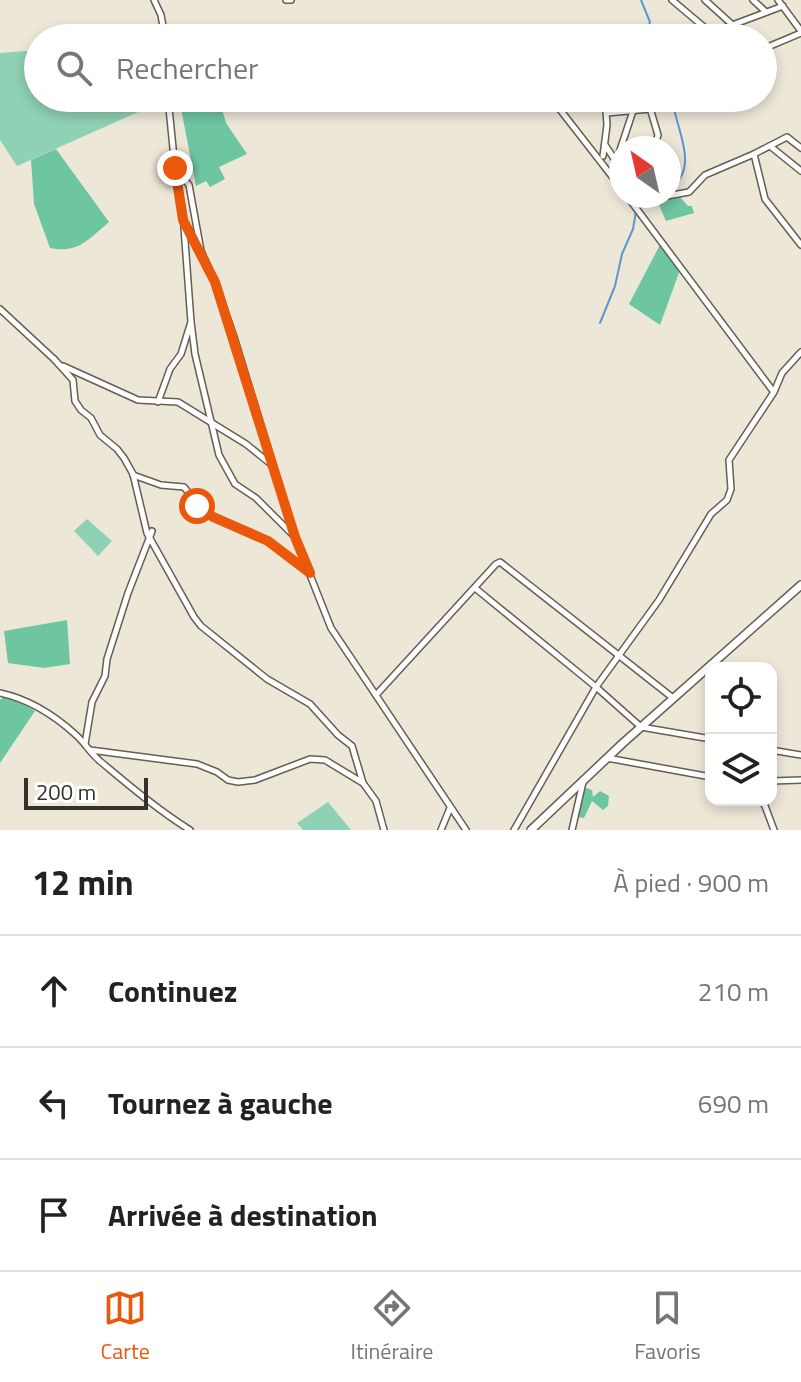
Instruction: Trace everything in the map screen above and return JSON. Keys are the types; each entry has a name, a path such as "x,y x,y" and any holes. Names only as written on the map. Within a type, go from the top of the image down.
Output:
{"main road":[{"path":"531,830 801,585"}],"street":[{"path":"154,0 163,24"},
{"path":"672,0 700,24"},
{"path":"705,0 732,24"},
{"path":"753,0 766,12"},
{"path":"777,43 801,32 778,0"},
{"path":"736,24 783,6"},
{"path":"169,112 195,354 219,455 235,484 256,498 295,537"},
{"path":"562,112 609,173"},
{"path":"603,156 607,113 620,112"},
{"path":"625,136 633,112"},
{"path":"651,112 658,136"},
{"path":"681,193 689,192 705,175 787,137 801,148"},
{"path":"605,145 609,151"},
{"path":"770,146 801,171"},
{"path":"754,154 765,199 801,245"},
{"path":"175,168 189,185 201,251"},
{"path":"636,208 774,392"},
{"path":"183,220 215,282 295,537 334,634 466,830"},
{"path":"0,309 73,380 75,401 91,418 100,435 117,449 136,478 184,487 204,512 268,541 310,573"},
{"path":"158,402 170,369 181,354 191,322"},
{"path":"514,830 596,687 659,600 711,514 727,500 731,489 729,460 774,392 782,373 801,352"},
{"path":"54,359 69,370 138,400 178,402 212,426 246,444 272,465"},
{"path":"133,474 142,518 201,626 267,679 310,704 352,746 363,783 376,801 384,830"},
{"path":"85,744 92,702 105,676 107,659 125,602 151,534"},
{"path":"376,695 496,564 505,563 673,698"},
{"path":"475,588 641,727 705,738"},
{"path":"0,693 29,702 73,732 98,760 145,800 190,830"},
{"path":"90,750 197,764 238,782 255,780 310,759 318,759 363,783"},
{"path":"777,751 801,755"},
{"path":"607,758 705,776"},
{"path":"572,830 585,778"},
{"path":"777,781 801,780"},
{"path":"765,806 774,830"},
{"path":"441,830 450,807"}],"green space":[{"path":"24,51 24,112 138,112 17,166 0,140 0,53"},
{"path":"182,112 223,112 226,123 247,154 219,167 225,179 210,187 206,181 196,186"},
{"path":"56,149 109,222 82,244 68,249 50,248 34,204 31,160"},
{"path":"681,198 692,206 694,213 666,221 660,208 681,208"},
{"path":"662,241 681,267 660,325 629,304"},
{"path":"87,519 112,541 98,556 74,531"},
{"path":"67,620 70,664 44,668 8,663 4,631"},
{"path":"7,694 35,711 0,763 0,700"},
{"path":"583,787 592,790 593,797 600,791 609,796 608,806 603,810 592,801 584,818 576,817"},
{"path":"328,802 351,830 303,830 297,823"}],"waterway":[{"path":"641,0 649,24"},
{"path":"675,112 681,136"},
{"path":"681,136 685,160 681,176"},
{"path":"600,323 615,286 636,211"}],"route":[{"path":"175,168 183,220 215,282 295,537 310,573 268,541 213,517 197,506"}]}
